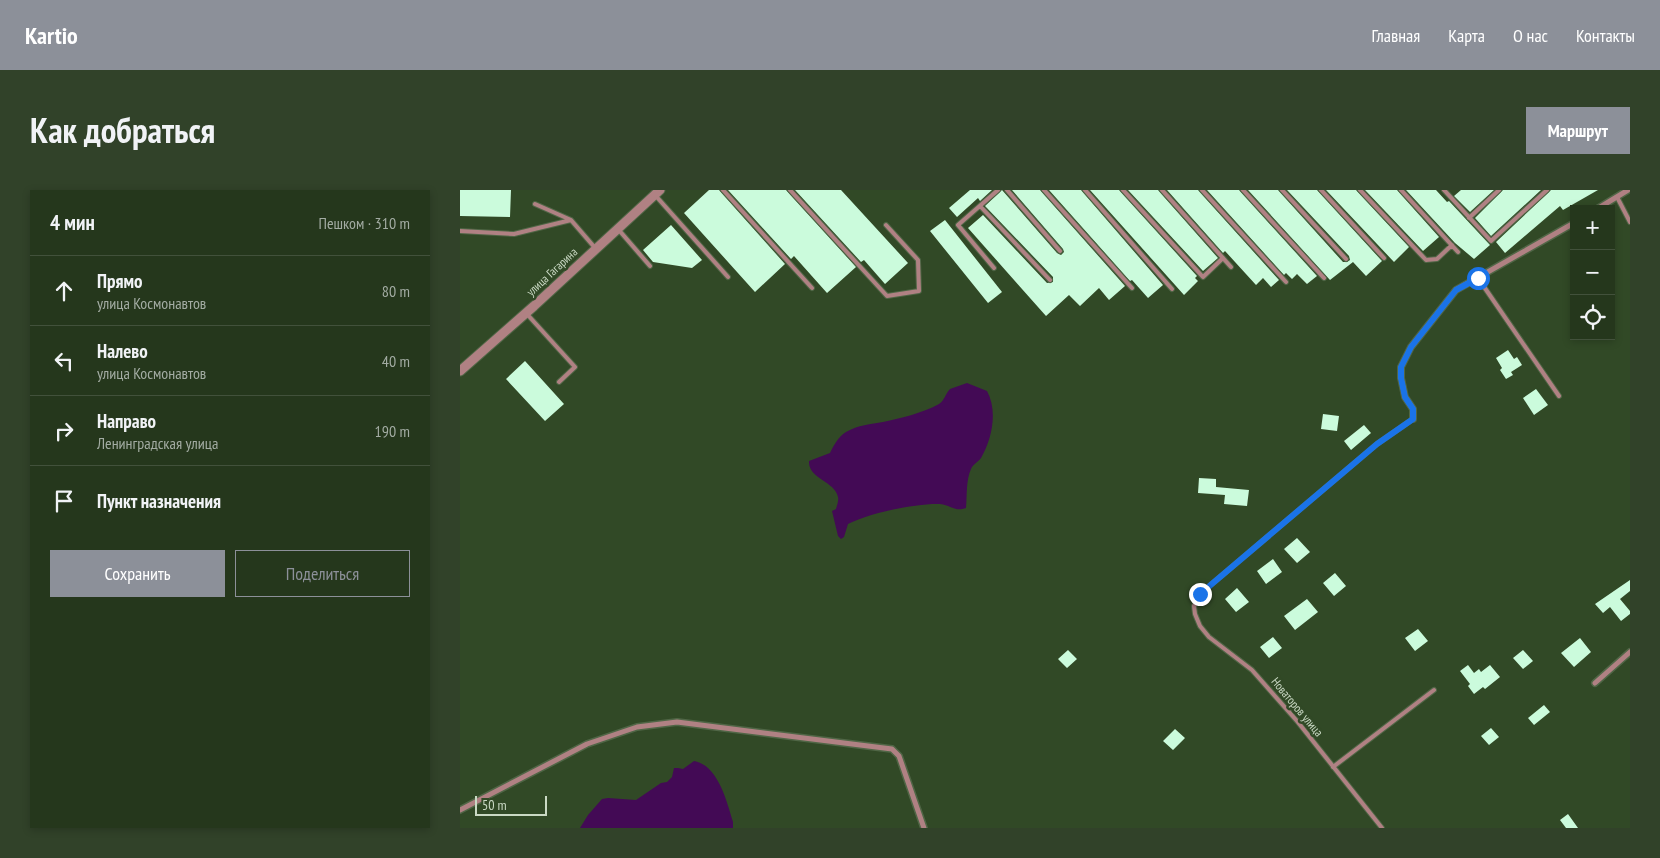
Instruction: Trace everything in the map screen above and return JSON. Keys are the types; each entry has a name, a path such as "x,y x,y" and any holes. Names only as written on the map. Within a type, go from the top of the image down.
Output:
{"street":[{"path":"1604,205 1628,190"},
{"name":"улица Гагарина","path":"460,371 658,192"},
{"path":"1413,419 1413,409 1405,397 1401,367 1411,347 1456,290 1570,225"},
{"path":"1595,682 1630,652"},
{"path":"460,810 587,744 638,727 677,722 892,749 899,756 924,828"}],"lane":[{"path":"723,190 812,288"},
{"path":"790,190 887,296 919,291 918,260 886,225"},
{"path":"994,268 958,225 998,190"},
{"path":"1007,190 1060,251"},
{"path":"1044,190 1132,288"},
{"path":"1086,190 1172,289"},
{"path":"1123,190 1203,277 1223,258"},
{"path":"1162,190 1231,267"},
{"path":"1202,190 1286,282"},
{"path":"1243,190 1324,278"},
{"path":"1282,190 1346,259"},
{"path":"1321,190 1384,258"},
{"path":"1360,190 1426,260 1437,259 1452,245"},
{"path":"1401,190 1458,252"},
{"path":"1444,190 1490,241 1547,190"},
{"path":"1449,195 1454,190"},
{"path":"1469,218 1499,190"},
{"path":"658,192 728,277"},
{"path":"1617,197 1630,222"},
{"path":"535,204 571,220 596,249"},
{"path":"980,206 1050,280"},
{"path":"460,231 514,234 571,220"},
{"path":"618,229 650,266"},
{"path":"1478,278 1559,396"},
{"path":"526,313 575,367 559,382"},
{"name":"Новаторов улица","path":"1382,828 1297,721 1252,670 1209,636 1200,626 1194,606 1200,594 1377,444 1413,419"},
{"path":"1333,767 1434,690"}],"shaded area":[{"path":"967,383 987,391 993,416 991,434 985,450 969,473 966,508 955,509 940,504 930,504 880,513 848,524 844,537 841,539 838,536 832,511 836,509 838,501 836,492 813,472 809,461 830,453 838,439 851,430 926,410 939,404 950,389"},
{"path":"694,761 709,769 715,777 728,805 733,828 580,828 602,799 636,800 661,783 667,782 672,777 674,768 683,769"}],"building":[{"path":"460,190 511,190 510,217 460,216"},
{"path":"709,190 719,190 785,264 755,292 684,213"},
{"path":"728,190 786,190 856,267 827,293 794,256 791,259"},
{"path":"795,190 841,190 908,263 885,284 864,260 861,262"},
{"path":"970,190 992,190 980,201 978,198 957,217 949,208"},
{"path":"1002,190 1057,253 1061,255 1064,252 1063,249 1012,190 1040,190 1125,286 1109,300 1099,288 1080,306 1069,295 1046,316 968,228 983,215 1047,283 1053,282 1053,277 985,206"},
{"path":"1049,190 1081,190 1163,285 1148,298 1132,280 1130,281"},
{"path":"1090,190 1119,190 1197,276 1195,278 1198,281 1184,295"},
{"path":"1128,190 1158,190 1218,258 1203,271"},
{"path":"1167,190 1198,190 1279,280 1271,287 1263,278 1256,285 1225,251 1223,253"},
{"path":"1207,190 1239,190 1317,276 1307,284 1297,274 1292,279 1286,273 1284,275"},
{"path":"1248,190 1278,190 1343,262 1347,262 1350,260 1349,256 1287,190 1317,190 1382,261 1366,276 1353,262 1330,280"},
{"path":"1326,190 1356,190 1409,247 1394,262"},
{"path":"1365,190 1397,190 1439,237 1423,251"},
{"path":"1406,190 1436,190 1447,202 1449,201 1490,245 1474,259 1455,243"},
{"path":"1461,190 1494,190 1470,212 1454,196"},
{"path":"1503,190 1541,190 1491,236 1475,218"},
{"path":"1551,190 1598,190 1563,210 1560,206 1505,253 1496,242"},
{"path":"945,220 1002,292 988,303 930,231"},
{"path":"671,225 702,260 692,268 653,262 643,250"},
{"path":"1508,350 1514,359 1517,357 1522,365 1511,372 1513,375 1506,379 1500,370 1502,368 1496,358"},
{"path":"525,361 564,404 545,421 506,379"},
{"path":"1536,389 1548,405 1534,415 1523,398"},
{"path":"1323,414 1339,416 1337,431 1321,429"},
{"path":"1364,425 1371,433 1351,450 1344,441"},
{"path":"1199,478 1216,479 1216,487 1249,490 1247,506 1224,504 1225,495 1198,493"},
{"path":"1297,538 1310,552 1297,563 1284,549"},
{"path":"1273,559 1282,572 1266,584 1257,571"},
{"path":"1335,573 1346,586 1334,596 1323,583"},
{"path":"1630,580 1630,591 1620,599 1630,611 1630,614 1621,621 1610,607 1603,613 1595,604"},
{"path":"1237,588 1249,602 1236,612 1225,599"},
{"path":"1307,599 1318,612 1295,630 1284,616"},
{"path":"1418,629 1428,641 1415,651 1405,638"},
{"path":"1273,637 1282,648 1269,658 1260,647"},
{"path":"1580,638 1591,652 1574,667 1561,653"},
{"path":"1068,650 1077,659 1067,668 1058,659"},
{"path":"1523,650 1533,661 1523,669 1513,658"},
{"path":"1468,665 1474,673 1479,669 1481,672 1490,665 1500,677 1485,689 1483,687 1474,694 1468,686 1470,684 1460,671"},
{"path":"1544,705 1550,712 1534,725 1528,718"},
{"path":"1491,728 1499,737 1489,745 1481,736"},
{"path":"1175,729 1185,738 1173,750 1163,741"},
{"path":"1568,814 1578,828 1566,828 1560,820"}],"route":[{"path":"1200,594 1377,444 1413,419 1413,409 1405,397 1401,367 1411,347 1456,290 1478,278"}]}
